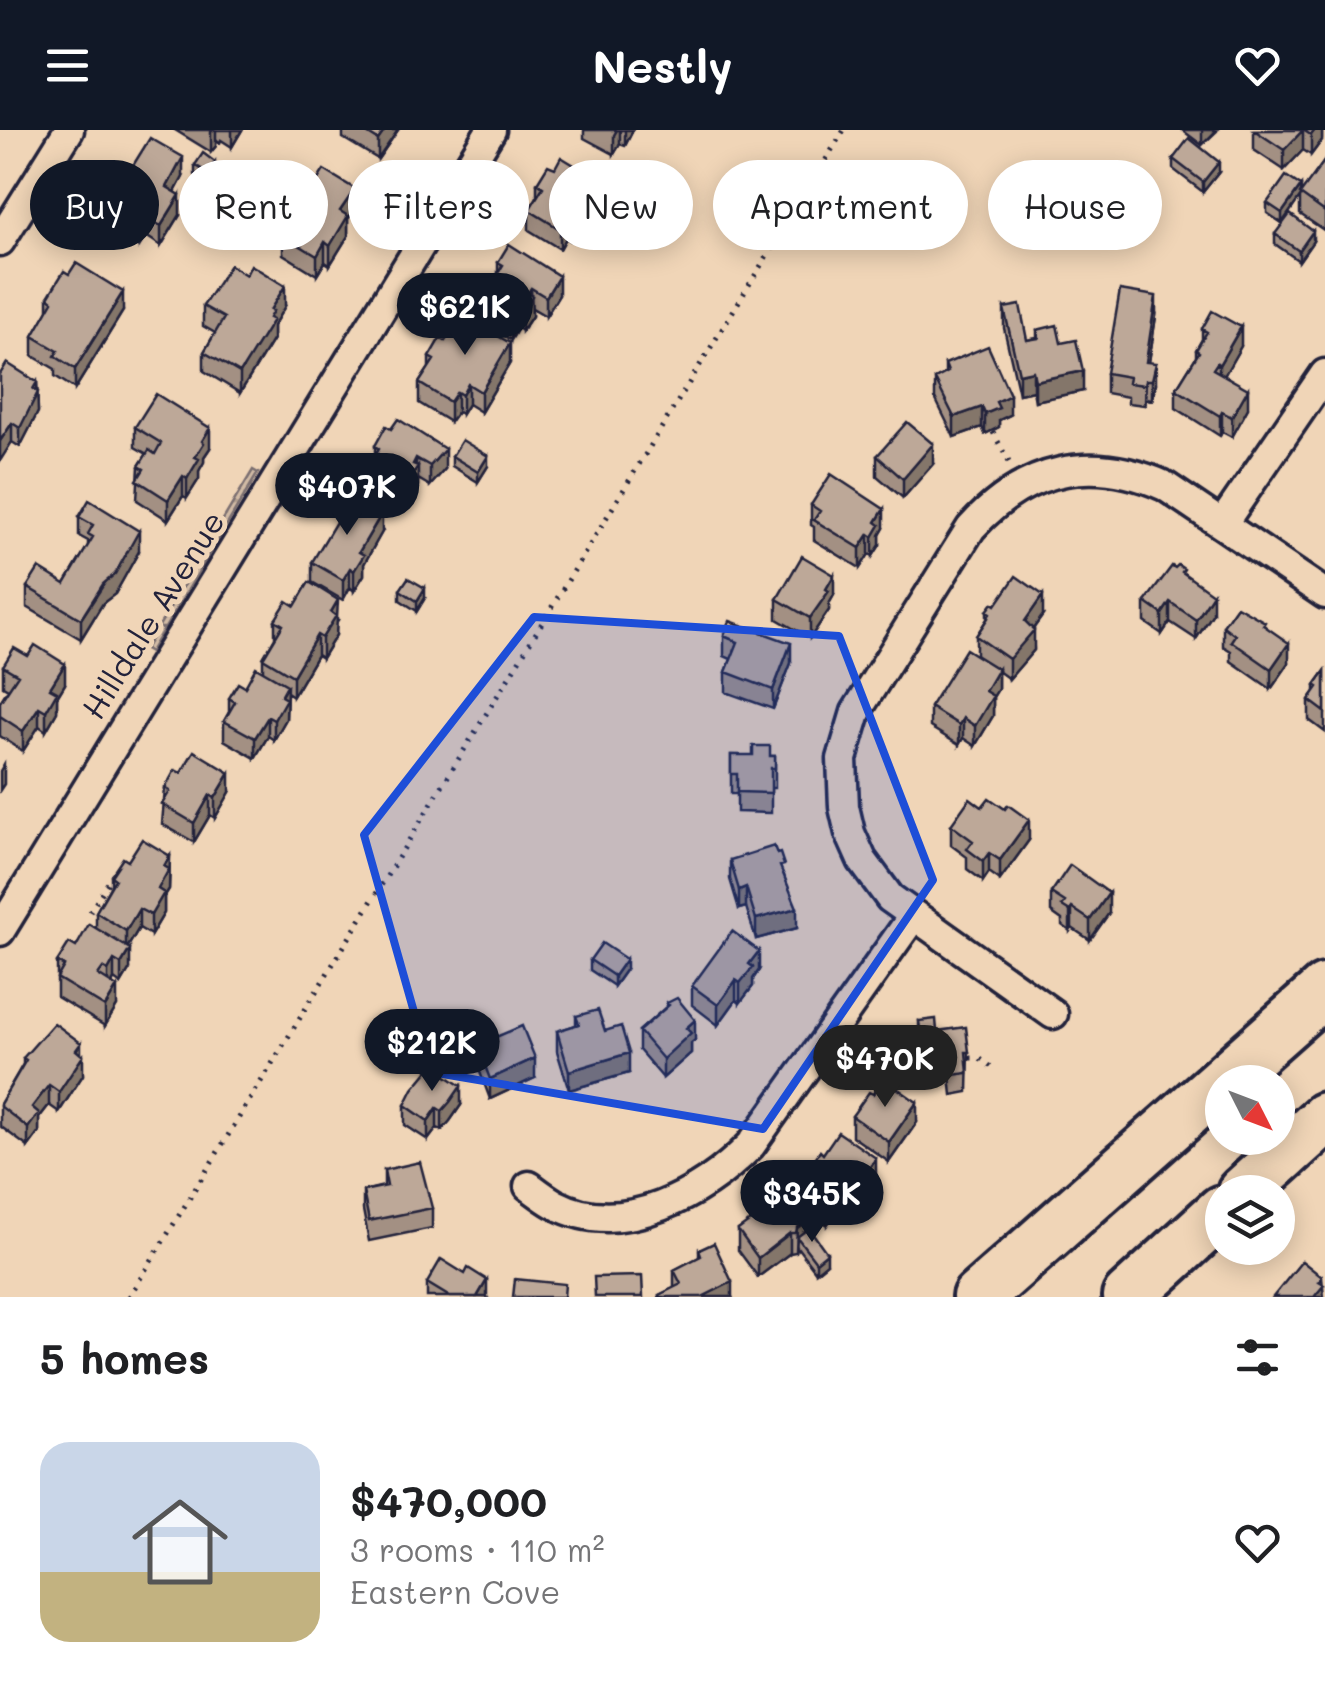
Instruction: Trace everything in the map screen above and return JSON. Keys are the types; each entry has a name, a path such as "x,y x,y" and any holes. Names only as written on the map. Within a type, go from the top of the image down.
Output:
{"highway":[{"path":"978,1297 1325,990"},
{"path":"1262,1175 1325,1118"},
{"path":"1128,1297 1205,1227"}],"street":[{"path":"0,242 69,130"},
{"name":"Hilldale Avenue","path":"0,931 492,130"},
{"path":"1222,523 1325,374"},
{"path":"1053,1014 890,898 862,860 850,833 840,782 844,746 856,712 971,528 990,508 1022,486 1047,475 1098,467 1138,474 1166,486 1325,594"},
{"path":"529,1186 554,1204 599,1215 647,1211 703,1186 751,1145 914,916"}],"path":[{"path":"129,1297 844,130"},
{"path":"993,432 1010,464"},
{"path":"90,912 112,876 119,880"},
{"path":"970,1058 980,1058 994,1069"}],"highlighted area":[{"path":"534,617 839,636 933,880 763,1129 431,1072 364,835"}],"shaded area":[{"path":"253,470 258,473 150,652 145,649"}],"building":[{"path":"362,130 385,130 378,140"},
{"path":"1254,130 1303,130 1284,150"},
{"path":"150,138 183,157 167,187 179,197 161,226 159,160 136,160"},
{"path":"1189,138 1219,162 1203,182 1173,159"},
{"path":"1325,160 1325,212 1300,194"},
{"path":"548,165 549,222 529,210 543,187 537,183"},
{"path":"328,172 348,185 348,199 340,211 348,216 330,246"},
{"path":"1286,176 1301,186 1282,213 1267,203"},
{"path":"1290,214 1313,231 1299,251 1275,234"},
{"path":"505,250 518,250 559,276 546,297 531,288 527,294 532,296 522,312 518,309 511,320 481,302 503,265 498,262"},
{"path":"76,263 123,292 75,369 55,356 58,351 33,336 53,301 48,297 64,271 69,274"},
{"path":"230,265 246,275 251,265 285,286 270,310 273,311 269,318 273,320 240,373 204,352 224,318 203,306"},
{"path":"1120,290 1156,296 1146,362 1156,363 1152,380 1146,380 1145,385 1128,383 1129,377 1106,373"},
{"path":"1020,305 1027,340 1039,338 1037,330 1057,325 1061,343 1076,340 1083,371 1035,381 1033,371 1019,374 1004,308"},
{"path":"468,309 495,326 491,332 510,343 481,392 468,384 462,395 457,392 450,402 419,383 434,360 429,357 440,338 445,341"},
{"path":"1212,311 1241,327 1213,369 1248,389 1232,417 1222,412 1220,416 1176,389 1199,352 1196,350 1207,332 1202,329"},
{"path":"988,346 1010,395 996,402 999,408 985,414 982,407 954,417 935,379 948,372 945,364"},
{"path":"7,363 37,382 33,389 38,392 20,428 12,423 0,441 0,374"},
{"path":"156,394 210,428 195,457 199,459 168,500 137,480 144,469 139,466 149,450 155,454 161,443 135,427"},
{"path":"398,419 445,449 430,466 416,458 413,464 418,466 408,482 404,479 397,490 366,471 386,426 391,429"},
{"path":"907,422 933,444 903,479 877,456"},
{"path":"462,440 488,456 478,472 452,456"},
{"path":"831,474 884,509 873,537 869,534 860,548 814,520 820,511 811,505"},
{"path":"352,495 382,513 359,552 364,555 343,580 312,562"},
{"path":"89,500 139,531 115,574 103,584 81,619 27,587 39,568 65,584 93,537 88,534 93,525 79,517"},
{"path":"802,556 834,575 826,589 829,591 810,618 777,599"},
{"path":"1178,565 1213,594 1196,620 1170,602 1162,614 1145,602 1172,566"},
{"path":"1016,576 1043,595 1025,621 1034,630 1009,659 976,636 988,618 987,611 993,603 996,605"},
{"path":"408,578 425,588 417,601 400,590"},
{"path":"309,582 338,600 331,612 336,616 322,638 317,635 293,676 263,658 283,625 275,620 287,601 295,606"},
{"path":"1237,606 1265,622 1263,625 1289,643 1271,669 1231,641 1235,635 1223,626"},
{"path":"730,621 791,643 773,690 726,672 738,642 724,636"},
{"path":"35,645 65,664 50,688 57,692 46,711 39,707 23,731 0,716 0,702 18,675 3,666 14,648 28,656"},
{"path":"966,649 998,669 985,691 993,696 975,726 963,718 959,725 930,707"},
{"path":"256,667 287,685 281,696 286,699 274,720 268,717 255,738 224,721 235,702 229,698 238,683 245,687"},
{"path":"1325,671 1325,712 1309,700"},
{"path":"753,746 770,746 770,756 775,756 771,793 737,792 737,774 731,774 731,755 753,755"},
{"path":"194,751 230,773 215,798 210,795 194,823 162,804 175,770 181,773"},
{"path":"970,798 982,807 989,798 1005,809 1008,805 1029,820 1000,860 989,853 983,861 967,849 973,841 951,825"},
{"path":"142,839 170,856 164,866 169,869 158,889 164,893 151,915 139,909 126,931 96,912 115,879 111,876 123,858 128,861"},
{"path":"774,846 780,853 784,865 780,866 797,908 756,919 746,887 739,890 730,860"},
{"path":"1070,865 1109,893 1090,920 1062,906 1065,902 1051,893"},
{"path":"89,924 130,949 121,964 114,960 108,971 103,968 98,975 117,987 105,1007 57,978 64,966 57,962 69,943 76,947"},
{"path":"732,931 759,951 749,964 753,967 740,983 736,980 718,1005 692,986"},
{"path":"602,943 626,959 614,976 590,960"},
{"path":"677,998 695,1020 686,1028 691,1033 663,1059 639,1031"},
{"path":"598,1010 605,1031 621,1026 629,1053 569,1071 557,1031 579,1024 576,1016"},
{"path":"936,1019 937,1031 966,1027 968,1073 952,1075 950,1057 924,1060 919,1021"},
{"path":"54,1023 81,1043 76,1050 83,1056 59,1092 49,1085 32,1107 39,1113 28,1128 0,1104 26,1060 23,1058"},
{"path":"522,1026 535,1058 490,1079 477,1045"},
{"path":"432,1066 461,1086 442,1111 437,1108 428,1121 405,1105"},
{"path":"884,1079 917,1102 889,1142 852,1116"},
{"path":"838,1132 876,1158 853,1192 842,1184 827,1205 799,1186 820,1159 816,1157 820,1151 823,1154"},
{"path":"420,1162 432,1208 369,1221 363,1191 387,1186 384,1170"},
{"path":"793,1197 809,1219 796,1233 790,1233 758,1258 738,1230 757,1216 760,1221 763,1219 758,1208 761,1206 767,1215"},
{"path":"809,1228 827,1253 816,1262 797,1237"},
{"path":"714,1243 732,1282 702,1297 660,1297 681,1284 674,1270 701,1256 699,1250"},
{"path":"441,1259 465,1274 468,1268 487,1280 477,1297 450,1297 427,1283"},
{"path":"1302,1261 1322,1277 1319,1282 1324,1285 1314,1297 1273,1297"},
{"path":"642,1276 643,1297 595,1297 594,1277"},
{"path":"515,1279 565,1284 564,1297 513,1297"}]}
